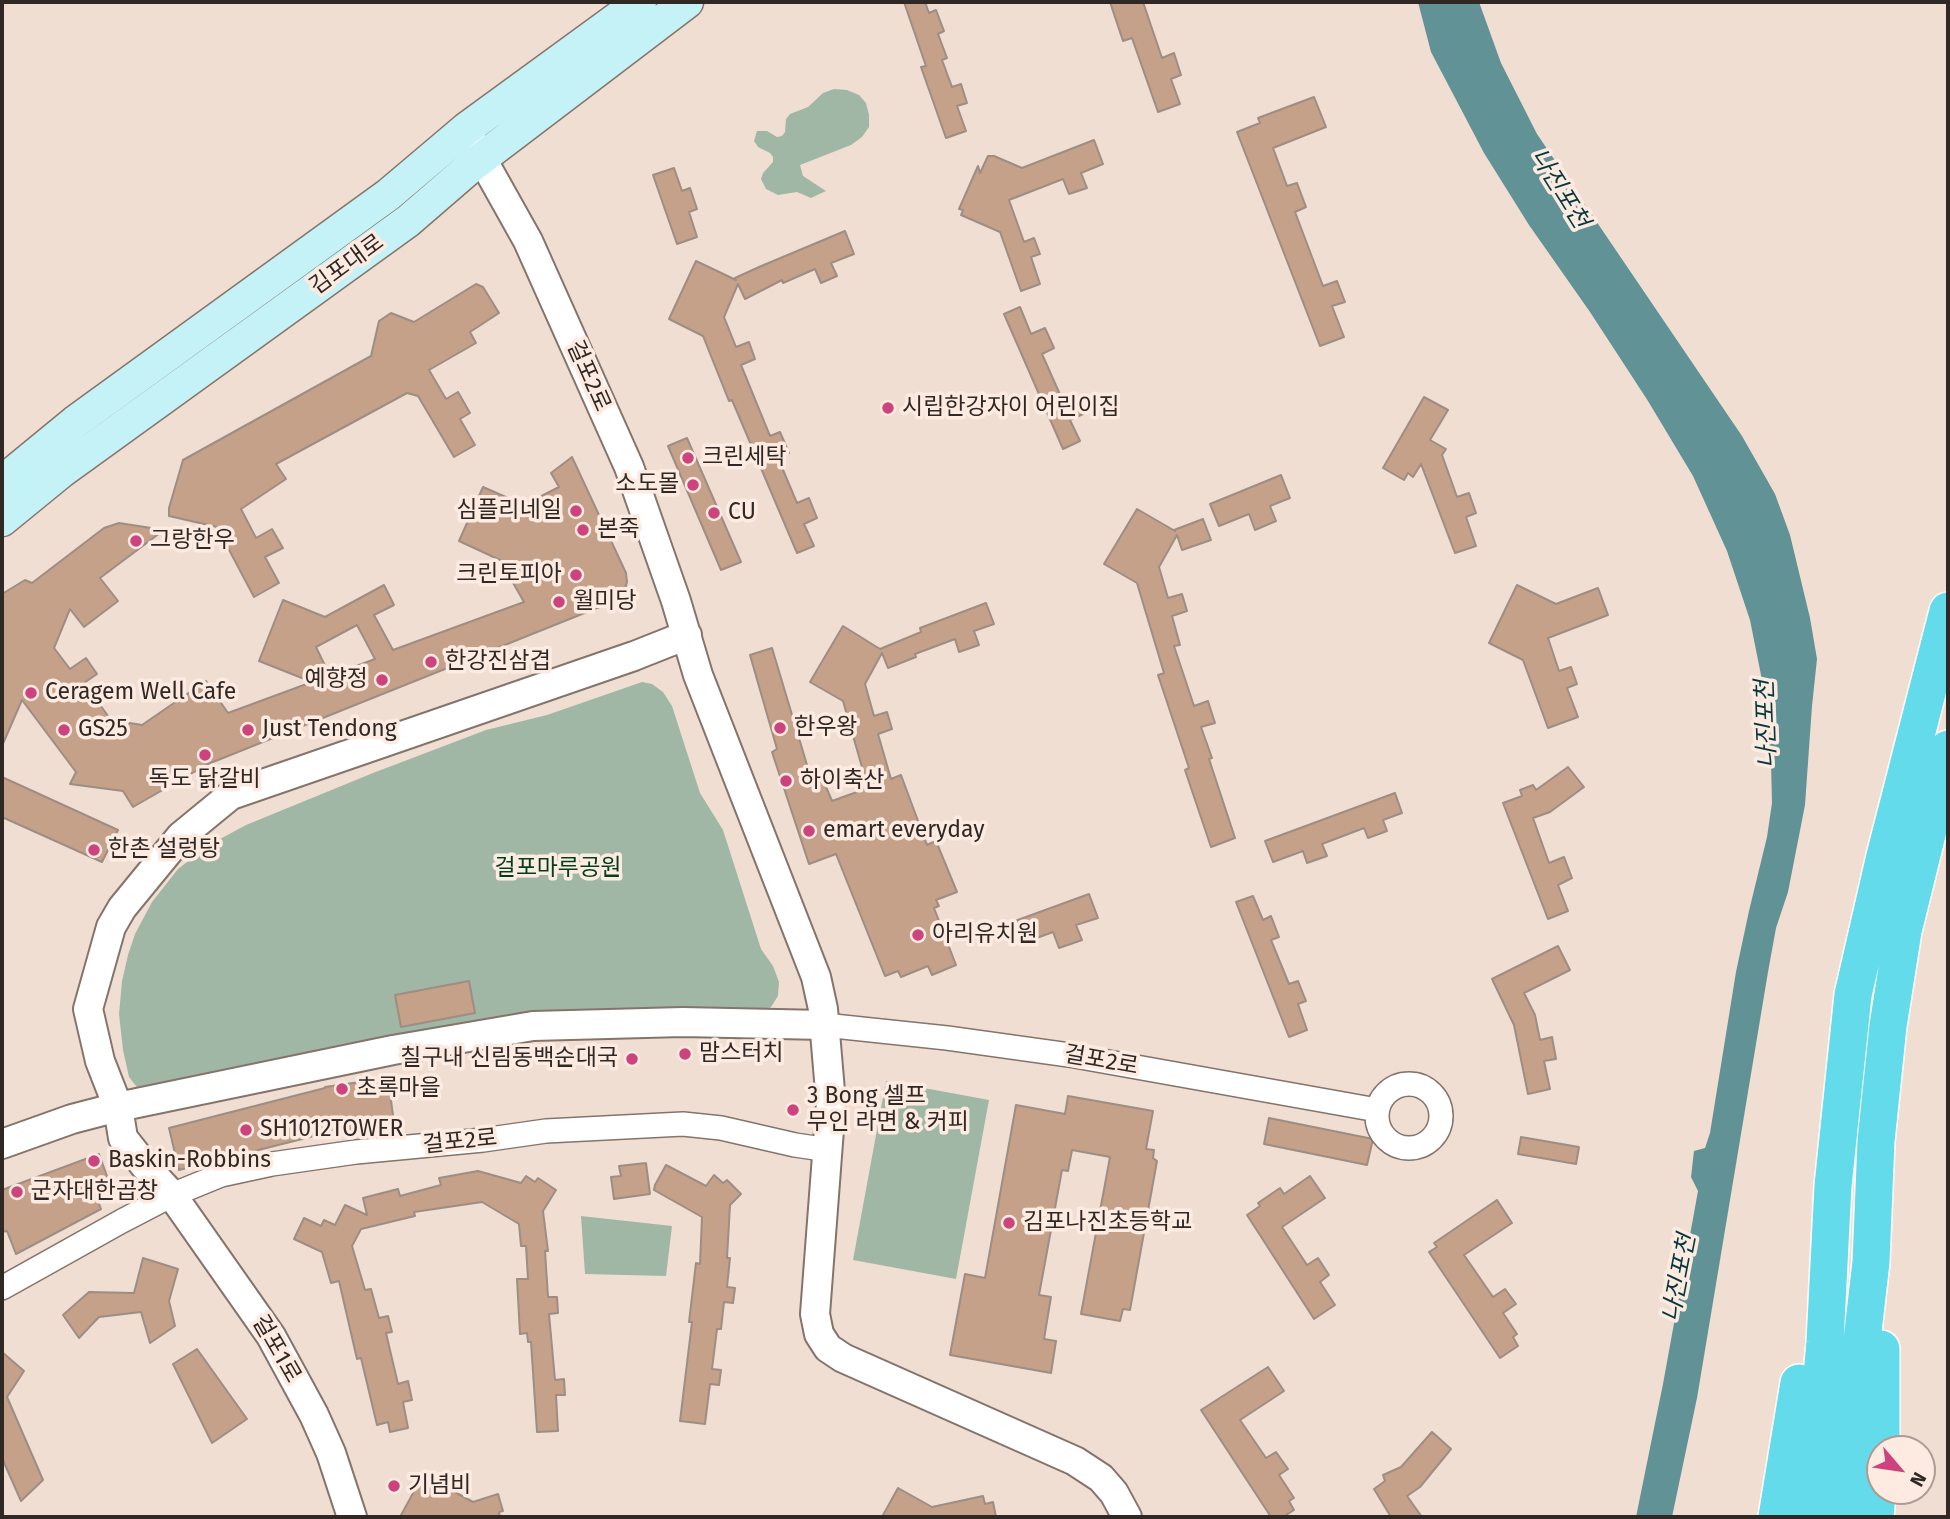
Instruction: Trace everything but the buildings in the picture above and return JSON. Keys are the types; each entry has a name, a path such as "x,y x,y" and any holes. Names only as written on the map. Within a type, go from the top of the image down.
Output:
{"highway":[{"path":"1808,1517 1825,1342 1833,1185 1853,995 1885,856 1948,611"},
{"path":"1838,1517 1871,1262 1876,1141 1888,1026 1903,931 1948,749"},
{"path":"1777,1517 1815,1279 1833,1185"},
{"path":"1871,1262 1882,1358 1881,1435"}],"main road":[{"name":"김포대로","path":"2,482 75,422 388,195 462,132 640,2"},
{"name":"김포대로","path":"2,520 62,471 408,221 478,161 687,2"}],"street":[{"name":"걸포2로","path":"2,1288 172,1195 221,1175 272,1164 546,1131 683,1124 721,1128 823,1149 819,1025 806,982 749,830 686,680 680,638 664,607 618,467 510,228 462,132"},
{"path":"118,1107 100,1061 88,1009 111,927 122,908 181,836 231,795 680,638"},
{"name":"걸포2로","path":"2,1144 72,1119 118,1107 393,1050 533,1026 683,1022 819,1025 947,1038 1069,1055 1377,1110"},
{"name":"걸포1로","path":"118,1107 123,1138 172,1195 271,1336 314,1415 331,1453 352,1517"},
{"path":"823,1149 804,1331 810,1348 824,1362 1052,1464 1083,1481 1100,1495 1112,1517"},
{"path":"823,1149 816,1314 819,1334 828,1348 843,1358 1075,1461 1101,1478 1114,1493 1127,1517"}],"green space":[{"path":"834,89 859,95 866,103 869,127 862,137 851,145 800,165 803,176 826,191 811,198 797,192 778,195 766,189 761,179 773,162 773,157 754,141 757,131 782,136 790,114 808,107 823,93"},
{"name":"걸포마루공원","path":"642,682 652,684 663,692 672,706 700,793 723,830 761,949 773,966 779,982 778,996 771,1007 760,1013 619,1019 140,1091 129,1077 123,1050 119,1014 122,981 135,934 152,902 178,869 209,845 246,825 373,773 486,730 547,715"},
{"path":"886,1081 989,1100 956,1279 853,1260"},
{"path":"581,1216 672,1226 666,1276 585,1274"}],"water":[{"name":"나진포천","path":"1418,2 1479,2 1501,63 1537,134 1742,436 1775,494 1790,535 1817,659 1805,805 1788,892 1776,928 1697,1398 1672,1517 1636,1517 1698,1191 1691,1177 1694,1151 1705,1148 1710,1133 1736,972 1767,837 1772,803 1771,763 1761,675 1750,620 1727,551 1693,476 1648,401 1529,225 1484,153 1431,52"}],"place":[{"name":"시립한강자이 어린이집","path":"888,408"},
{"name":"크린세탁","path":"688,458"},
{"name":"소도몰","path":"693,485"},
{"name":"심플리네일","path":"576,511"},
{"name":"CU","path":"714,513"},
{"name":"본죽","path":"583,530"},
{"name":"그랑한우","path":"136,541"},
{"name":"크린토피아","path":"576,575"},
{"name":"월미당","path":"559,602"},
{"name":"한강진삼겹","path":"431,662"},
{"name":"예향정","path":"382,680"},
{"name":"Ceragem Well Cafe","path":"31,693"},
{"name":"한우왕","path":"780,728"},
{"name":"GS25","path":"64,730"},
{"name":"Just Tendong","path":"248,730"},
{"name":"독도 닭갈비","path":"205,755"},
{"name":"하이축산","path":"786,781"},
{"name":"emart everyday","path":"809,831"},
{"name":"한촌 설렁탕","path":"94,850"},
{"name":"아리유치원","path":"918,935"},
{"name":"맘스터치","path":"685,1054"},
{"name":"칠구내 신림동백순대국","path":"632,1059"},
{"name":"초록마을","path":"342,1089"},
{"name":"3 Bong 셀프 무인 라면 & 커피","path":"793,1110"},
{"name":"SH1012TOWER","path":"246,1130"},
{"name":"Baskin-Robbins","path":"94,1161"},
{"name":"군자대한곱창","path":"17,1192"},
{"name":"김포나진초등학교","path":"1009,1223"},
{"name":"기념비","path":"394,1486"}]}
